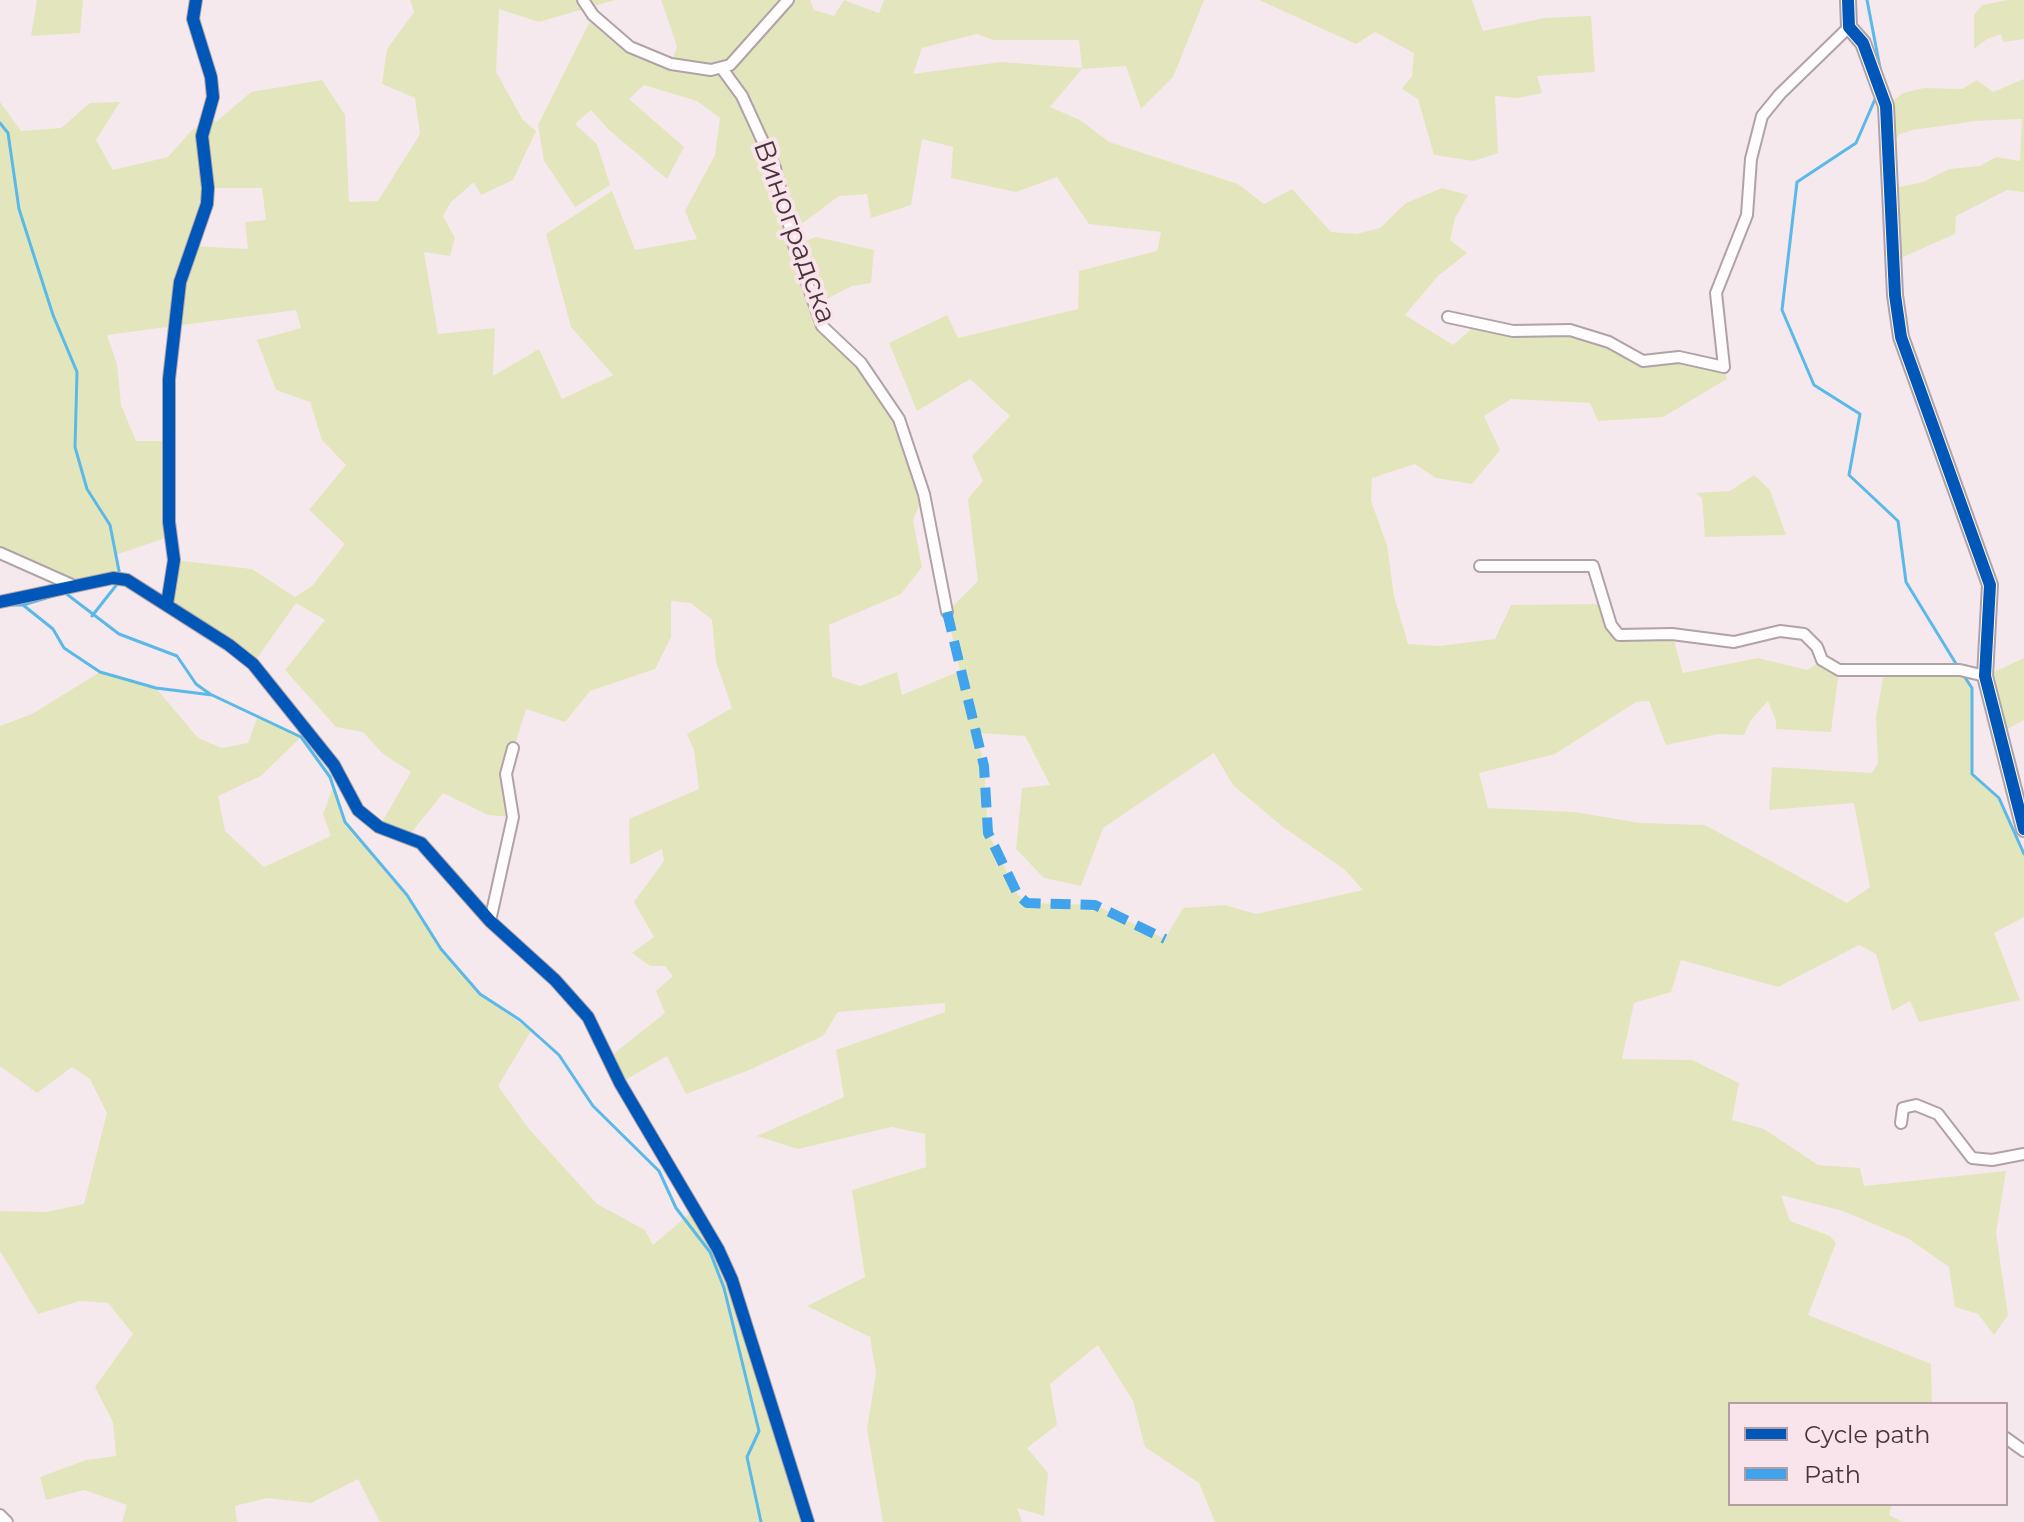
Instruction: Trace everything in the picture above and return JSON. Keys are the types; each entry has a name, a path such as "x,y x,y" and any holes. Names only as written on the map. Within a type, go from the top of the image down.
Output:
{"street":[{"path":"167,604 174,560 169,522 169,379 180,282 207,204 202,136 213,97 211,77 193,19 196,0"},
{"path":"583,0 593,15 630,47 671,64 711,70 723,70 788,0"},
{"path":"1848,0 1849,27 1863,43 1884,95 1895,295 1901,337 1990,585 1985,676 2024,829"},
{"path":"1448,317 1513,331 1570,330 1609,342 1643,361 1679,357 1724,367 1716,293 1747,215 1751,159 1762,116 1780,94 1849,27"},
{"name":"Виноградска","path":"723,70 742,96 775,168 794,245 822,326 861,363 899,419 924,494 947,612"},
{"path":"0,553 72,585"},
{"path":"1480,566 1593,566 1611,625 1619,635 1672,634 1734,642 1780,631 1804,634 1817,647 1822,660 1839,670 1960,670 1985,676"},
{"path":"0,602 72,585 113,578 127,580 253,664 334,765 358,810 379,827 421,843 490,921 555,980 588,1017 620,1083 718,1249 732,1280 808,1522"},
{"path":"490,921 513,817 506,774 513,748"},
{"path":"1901,1123 1903,1108 1916,1105 1938,1114 1972,1158 1992,1160 2024,1154"},
{"path":"0,1515 7,1522"}],"green space":[{"path":"37,0 83,0 80,33 31,36"},
{"path":"410,0 615,0 539,22 499,9 496,72 523,120 536,131 513,180 481,195 474,182 451,202 443,216 455,238 450,256 424,252 438,334 495,328 493,376 539,349 562,399 613,375 571,327 546,234 612,191 635,250 697,239 685,211 715,155 720,118 697,101 644,85 629,99 684,147 667,179 609,130 591,110 575,124 597,144 610,185 575,207 544,161 538,125 593,15 630,47 671,64 677,46 661,0 810,0 814,10 834,16 844,0 879,13 884,0 1204,0 1173,77 1141,109 1126,66 1082,69 1050,107 1080,120 1109,142 1238,184 1264,204 1292,189 1331,232 1356,234 1380,228 1406,203 1442,188 1468,195 1455,218 1450,240 1467,253 1438,276 1405,315 1453,345 1477,324 1570,330 1643,361 1679,357 1724,367 1727,379 1663,417 1598,421 1590,403 1511,399 1484,416 1500,450 1472,484 1436,478 1415,464 1372,478 1371,501 1387,545 1394,596 1408,644 1440,646 1495,639 1511,605 1603,604 1619,634 1672,634 1683,673 1758,658 1807,670 1822,660 1839,670 1831,732 1776,729 1768,701 1751,720 1744,735 1718,734 1666,745 1649,701 1636,702 1555,754 1479,773 1488,808 1575,812 1640,823 1705,825 1847,903 1870,887 1854,803 1769,810 1772,767 1872,773 1878,763 1876,718 1883,678 1893,668 1960,670 1972,688 1972,774 1999,798 2024,854 2024,917 1994,933 2020,1000 1919,1022 1910,1001 1892,1011 1876,954 1859,945 1778,987 1681,960 1671,992 1634,1003 1622,1059 1692,1060 1739,1083 1732,1120 1764,1129 1818,1165 1860,1168 1864,1186 2006,1171 1996,1233 2008,1315 1994,1335 1978,1314 1955,1307 1949,1267 1909,1239 1843,1211 1781,1195 1790,1221 1830,1236 1836,1243 1808,1315 1931,1364 1932,1402 1728,1402 1728,1506 1891,1506 1889,1515 1903,1522 1215,1522 1199,1483 1145,1447 1133,1401 1098,1345 1050,1384 1057,1425 1027,1448 1048,1473 1044,1516 1017,1508 1022,1522 883,1522 867,1429 876,1373 870,1337 807,1306 865,1277 852,1190 926,1167 925,1134 891,1127 798,1149 757,1136 844,1097 836,1050 945,1012 945,1003 838,1012 823,1036 747,1071 686,1094 667,1056 620,1083 607,1059 665,1013 656,991 673,976 665,966 650,966 632,953 654,937 634,902 664,861 662,849 630,865 629,819 699,789 694,750 687,734 732,708 716,662 712,620 691,603 671,601 671,637 655,669 590,691 565,722 526,709 506,774 513,817 488,815 443,793 407,838 379,827 411,772 383,754 363,732 336,727 285,670 325,620 296,603 253,664 167,604 174,560 252,569 295,597 312,586 345,544 309,510 346,465 322,440 310,402 276,390 257,340 301,328 296,310 107,335 117,364 121,405 136,441 169,441 171,536 116,555 120,579 72,585 0,553 0,102 21,131 61,128 90,103 120,102 96,140 113,170 168,157 191,131 206,120 217,121 251,92 322,80 345,115 349,202 378,201 420,134 415,98 382,84 387,49 414,12","holes":["977,34 993,40 1079,40 1082,68 1001,62 913,74 922,48","922,139 953,147 951,178 1016,192 1057,177 1089,224 1161,232 1157,251 1079,271 1078,309 958,338 947,315 889,343 917,411 970,379 1010,416 972,456 983,481 968,499 978,581 947,612 960,671 902,695 897,672 860,686 832,677 829,625 901,594 922,567 913,520 924,494 899,419 861,363 822,327 815,305 852,286 871,283 874,250 816,237 794,245 791,232 839,196 867,194 871,218 911,205","208,188 262,188 266,220 245,222 248,249 193,246","977,733 1025,736 1050,785 1022,788 1016,849 1044,878 1081,886 1103,828 1214,753 1233,785 1283,827 1344,869 1363,890 1256,914 1225,905 1183,908 1165,939 1095,905 1027,903 1018,895 988,833 984,766"]},
{"path":"1259,0 1472,0 1483,31 1544,18 1591,16 1595,72 1537,76 1542,93 1518,98 1495,96 1498,153 1474,161 1434,155 1418,99 1402,89 1412,76 1414,53 1375,32 1356,44"},
{"path":"2024,0 2024,39 2003,42 2001,34 1987,39 1974,49 1974,15 1982,5"},
{"path":"2024,79 2024,192 2007,190 1956,216 1955,234 1894,261 1890,189 1923,182 1949,169 1980,166 1996,157 2020,161 2022,119 1976,121 1913,130 1900,134 1888,147 1886,106 1903,93 1924,88 1962,89 1977,80 1993,92"},
{"path":"1754,475 1770,490 1786,535 1705,537 1702,498 1696,493 1730,491"},
{"path":"2024,658 2024,720 1998,734 1985,676"},
{"path":"100,672 156,688 198,738 222,748 248,743 257,718 301,737 261,776 218,796 225,831 264,867 331,836 323,814 333,787 345,822 407,895 441,949 480,994 531,1031 498,1086 529,1129 597,1204 645,1230 653,1245 694,1210 718,1249 808,1522 380,1522 358,1479 311,1503 267,1498 235,1506 237,1522 122,1522 127,1505 84,1490 46,1500 40,1477 86,1460 116,1456 113,1422 95,1387 133,1334 108,1303 80,1301 38,1314 0,1251 0,1211 46,1212 84,1204 107,1113 90,1079 72,1067 37,1093 0,1066 0,726 32,714"}],"waterway":[{"path":"1867,0 1882,78"},
{"path":"1876,97 1856,143 1797,182 1782,310 1814,385 1860,414 1849,475 1898,521 1906,582 1958,667"},
{"path":"0,123 8,133 19,209 53,315 77,372 75,447 87,489 110,525 120,576"},
{"path":"92,616 118,583"},
{"path":"64,592 119,634 177,656 196,684 210,694"},
{"path":"23,605 53,596"},
{"path":"4,605 23,605 53,629 64,648 100,672 156,688 212,695 301,737 330,777 345,822 407,895 441,949 480,994 520,1020 559,1055 593,1106 659,1171 676,1208 710,1252 724,1288 759,1431 747,1457 761,1522"},
{"path":"1962,673 1972,688 1972,774 1999,798 2024,854"}],"marked path":[{"path":"947,612 984,766 988,833 1018,895 1027,903 1095,905 1165,939"}],"cycle path":[{"path":"167,604 174,560 169,522 169,379 180,282 207,204 202,136 213,97 211,77 193,19 196,0"},
{"path":"1848,0 1849,27 1863,43 1886,106 1895,295 1901,337 1990,585 1985,676 2024,829"},
{"path":"0,602 113,578 127,580 229,645 253,664 334,765 358,810 379,827 421,843 490,921 555,980 588,1017 620,1083 718,1249 732,1280 808,1522"}]}
